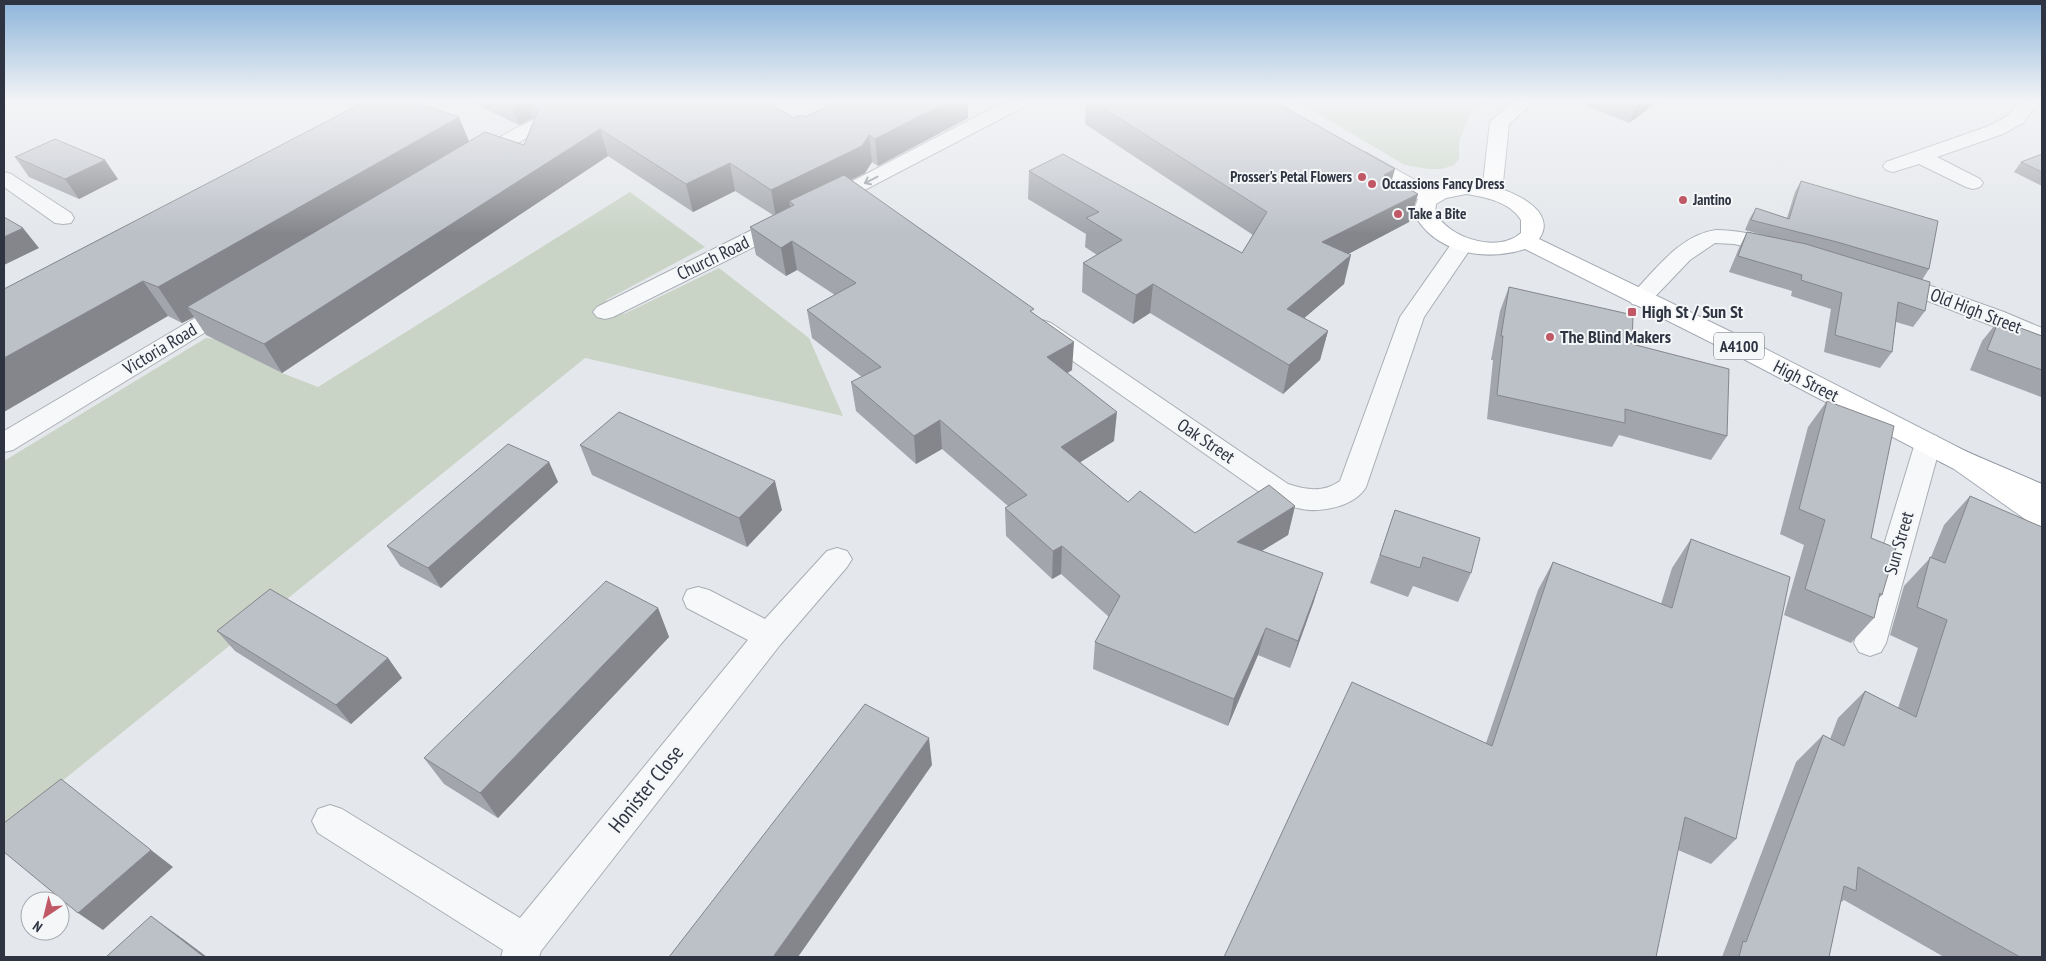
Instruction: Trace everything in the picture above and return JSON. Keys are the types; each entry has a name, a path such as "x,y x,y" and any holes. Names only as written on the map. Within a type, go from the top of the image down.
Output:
{"main road":[{"path":"1492,192 1497,145"},
{"path":"1347,150 1430,197"},
{"path":"1466,188 1492,192 1520,206 1529,215 1533,224 1532,233 1526,241 1514,246 1498,249 1462,244 1446,238 1434,230 1426,220 1423,211 1430,197 1453,189 1466,188"},
{"name":"High Street","path":"1526,241 1640,299 1743,348 2042,503"},
{"path":"1940,449 2042,495"},
{"name":"High Street","path":"1940,449 2042,516"}],"street":[{"path":"461,168 500,145"},
{"name":"Church Road","path":"605,312 849,191 937,145"},
{"path":"1893,166 1922,158 1957,145"},
{"path":"1922,158 1973,183"},
{"path":"4,178 63,218"},
{"path":"849,191 873,208"},
{"path":"1640,299 1691,248 1710,237 1751,241 1801,252"},
{"name":"Oak Street","path":"1024,315 1278,490 1302,499 1329,498 1342,495 1352,487 1412,317 1462,244"},
{"name":"Old High Street","path":"1876,274 1996,317 2042,337"},
{"name":"Victoria Road","path":"4,443 250,295"},
{"name":"Sun Street","path":"1870,643 1940,449"},
{"name":"Honister Close","path":"330,821 522,949 769,636 837,559"},
{"path":"698,599 769,636"}],"green space":[{"path":"1371,145 1459,145 1459,159 1454,165 1442,169 1428,169 1405,165"},
{"path":"630,192 705,247 606,300 624,314 719,268 809,338 843,416 585,358 4,828 4,461 206,338 215,339 282,373 318,387"}],"building":[{"path":"42,145 69,145 105,160 65,179 15,157"},
{"path":"282,145 410,145 158,287 143,281 4,358 4,289"},
{"path":"463,145 575,145 264,344 187,307"},
{"path":"625,145 863,145 771,190 730,163 686,184"},
{"path":"1161,145 1352,145 1395,169 1384,175 1418,194 1322,242 1351,255 1287,309 1328,331 1289,365 1153,284 1136,295 1083,263 1122,240 1086,218 1099,212 1029,171 1063,154 1242,253 1267,212"},
{"path":"2042,154 2042,172 2021,162"},
{"path":"844,175 1034,309 1030,311 1074,342 1047,357 1117,412 1061,447 1128,502 1140,491 1195,533 1269,485 1295,506 1237,542 1323,573 1298,641 1266,628 1234,699 1095,642 1120,596 1062,546 1053,551 1005,508 1027,495 940,420 914,436 851,382 881,367 807,310 856,283 792,241 781,248 750,227 794,205 789,201"},
{"path":"1801,181 1938,221 1929,269 1837,242 1751,220 1756,208 1789,219"},
{"path":"4,217 23,228 4,237"},
{"path":"1747,232 1806,244 1930,282 1925,311 1898,302 1892,352 1835,335 1842,293 1801,280 1802,275 1738,256"},
{"path":"1509,287 1633,315 1632,344 1729,369 1727,436 1625,409 1625,423 1497,395 1503,336 1501,336"},
{"path":"1999,320 2042,336 2042,370 1987,350"},
{"path":"1827,401 1894,426 1871,538 1896,548 1882,595 1880,593 1874,618 1805,589 1825,520 1799,509"},
{"path":"619,412 775,481 739,518 580,445"},
{"path":"508,444 549,462 428,568 387,546"},
{"path":"1970,496 2042,527 2042,957 2020,957 1858,867 1856,891 1844,886 1829,957 1739,957 1743,941 1746,942 1823,735 1844,746 1865,691 1916,717 1947,620 1917,607 1930,557 1945,563"},
{"path":"1395,510 1480,538 1471,573 1423,557 1420,568 1380,555"},
{"path":"1691,539 1790,577 1736,839 1685,817 1656,957 1224,957 1352,682 1492,746 1553,562 1672,608"},
{"path":"606,581 658,608 480,793 424,758"},
{"path":"270,589 388,658 336,705 217,631"},
{"path":"865,704 929,738 773,957 669,957"},
{"path":"61,779 151,850 78,913 70,906 70,891 51,891 4,852 4,823"},
{"path":"151,916 204,957 106,957"}],"place":[{"name":"Prosser's Petal Flowers","path":"1362,177"},
{"name":"Occassions Fancy Dress","path":"1372,184"},
{"name":"Jantino","path":"1683,200"},
{"name":"Take a Bite","path":"1398,214"},
{"name":"High St / Sun St","path":"1632,312"},
{"name":"The Blind Makers","path":"1550,337"}]}
